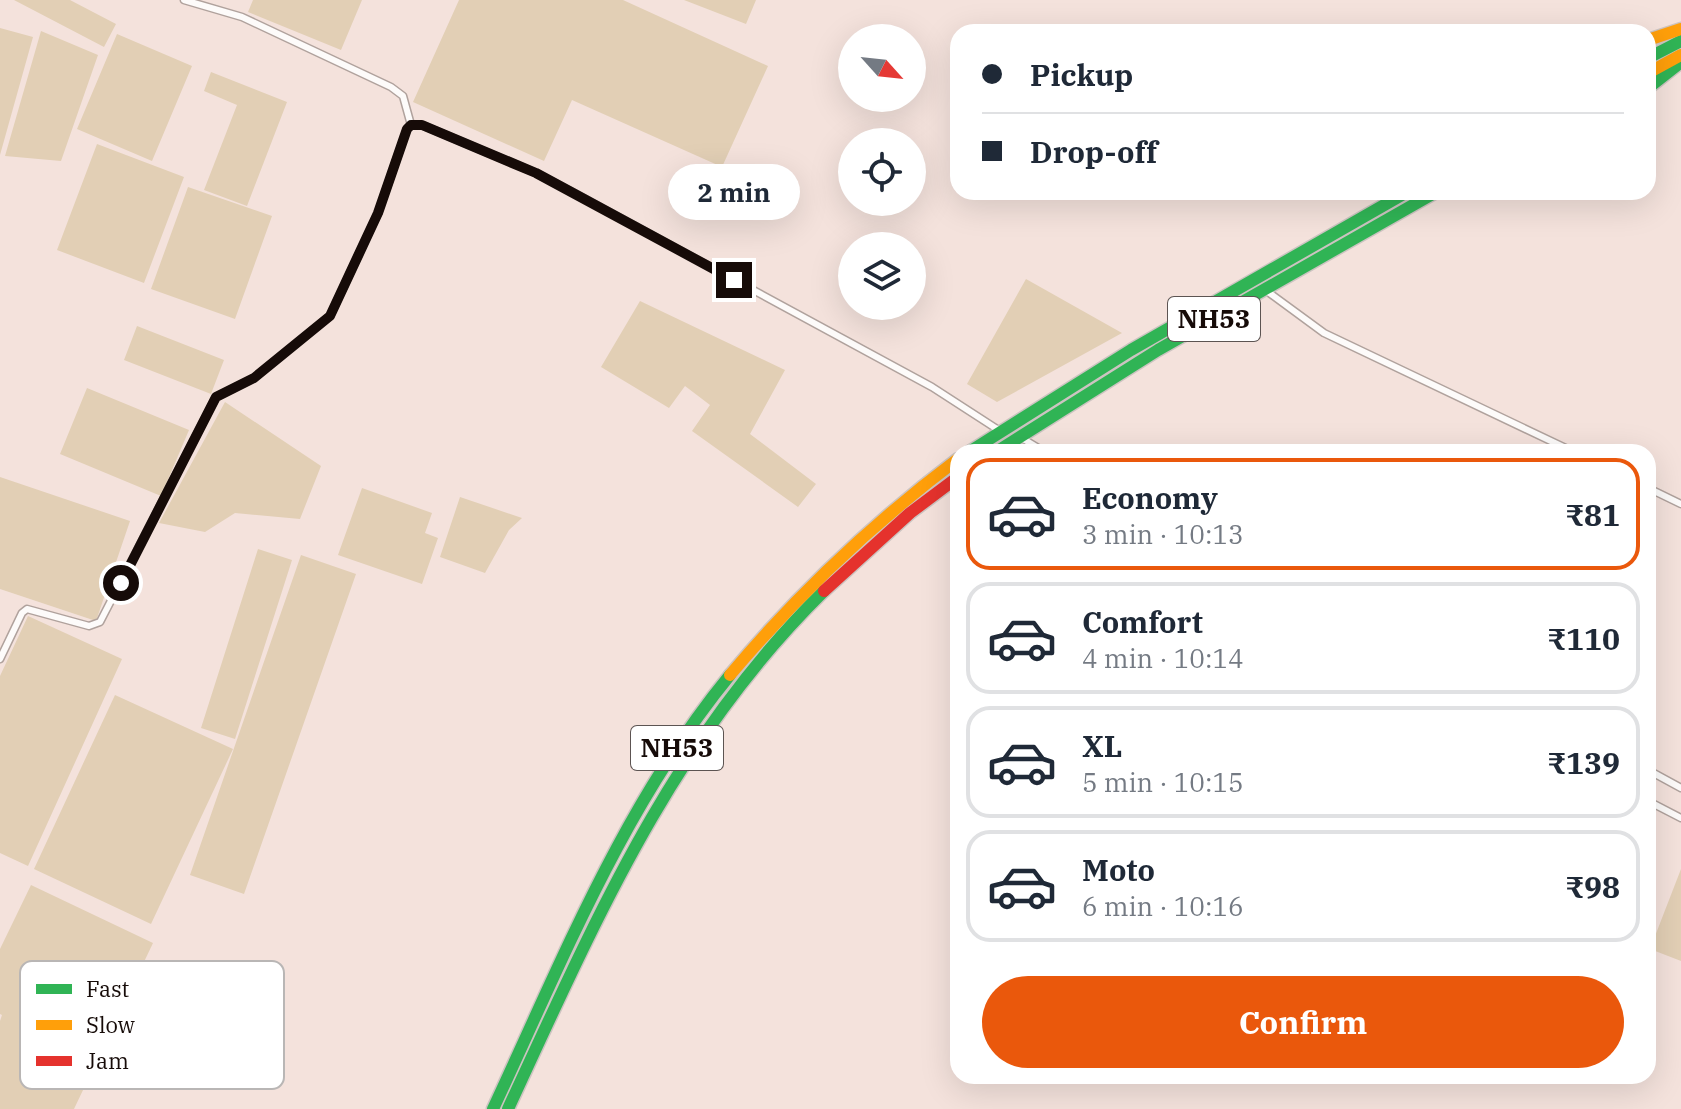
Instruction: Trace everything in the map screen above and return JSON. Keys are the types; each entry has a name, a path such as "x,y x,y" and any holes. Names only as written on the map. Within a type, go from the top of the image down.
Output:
{"highway":[{"path":"1656,37 1681,29"},
{"path":"1656,54 1681,41"},
{"path":"1656,69 1681,55"},
{"path":"1656,82 1681,62"},
{"name":"NH53","path":"981,444 1218,299 1393,200"},
{"name":"NH53","path":"1008,444 1264,289 1422,200"},
{"name":"NH53","path":"493,1109 618,843 685,736 731,673 819,577 902,502 950,465"},
{"name":"NH53","path":"508,1109 596,918 631,851 673,780 726,703 831,584 884,536 950,483"}],"street":[{"path":"184,0 242,17 391,87 403,96 411,125"},
{"path":"0,659 22,613 27,609 89,626 100,622 216,397 254,378 330,316 378,213 411,125 422,125 465,143 578,195 932,387 1000,431"},
{"path":"1264,289 1324,333 1557,444"},
{"path":"1019,436 1032,444"},
{"path":"1656,492 1681,504"},
{"path":"1656,774 1681,788"},
{"path":"1656,805 1681,818"}],"shaded area":[{"path":"14,0 70,0 116,24 104,47"},
{"path":"253,0 362,0 341,50 248,12"},
{"path":"459,0 623,0 768,66 722,167 572,100 544,161 413,102"},
{"path":"684,0 756,0 746,24"},
{"path":"0,28 33,37 0,155"},
{"path":"41,31 98,55 61,161 5,156"},
{"path":"117,34 192,66 152,161 77,129"},
{"path":"211,72 287,102 247,206 204,190 237,105 204,91"},
{"path":"97,144 184,177 144,283 57,250"},
{"path":"188,187 272,216 235,319 151,289"},
{"path":"1026,279 1122,333 997,402 967,384"},
{"path":"640,301 785,370 750,434 816,484 798,507 692,431 710,405 685,386 669,408 601,367"},
{"path":"137,326 224,360 211,394 124,360"},
{"path":"87,388 189,430 161,496 60,454"},
{"path":"225,402 321,466 300,519 235,513 205,532 159,523"},
{"path":"0,477 130,521 96,621 0,589"},
{"path":"362,488 432,513 425,533 438,538 422,584 338,555"},
{"path":"460,497 522,518 509,530 485,573 440,557"},
{"path":"258,549 292,560 235,739 201,728"},
{"path":"301,555 356,574 244,894 190,875"},
{"path":"28,616 122,659 28,866 0,853 0,676"},
{"path":"115,695 233,749 151,924 34,869"},
{"path":"1681,869 1681,961 1656,951 1656,934"},
{"path":"31,885 153,943 144,961 20,961 20,1089 84,1089 74,1109 0,1109 0,949"}],"traffic: fast":[{"path":"1656,54 1681,41"},
{"path":"1656,82 1681,62"},
{"path":"982,444 1131,350 1393,200"},
{"path":"1009,444 1158,350 1422,200"},
{"path":"508,1109 606,902 681,770 723,708 771,648 824,591"},
{"path":"493,1109 571,940 627,829 692,725 730,675"}],"traffic: slow":[{"path":"1656,37 1681,29"},
{"path":"1656,69 1681,55"},
{"path":"730,675 838,560 950,465"}],"traffic: jam":[{"path":"824,591 910,513 950,483"}],"route":[{"path":"121,583 216,397 254,378 330,316 336,307 378,213 411,125 422,125 536,173 734,280"}]}
